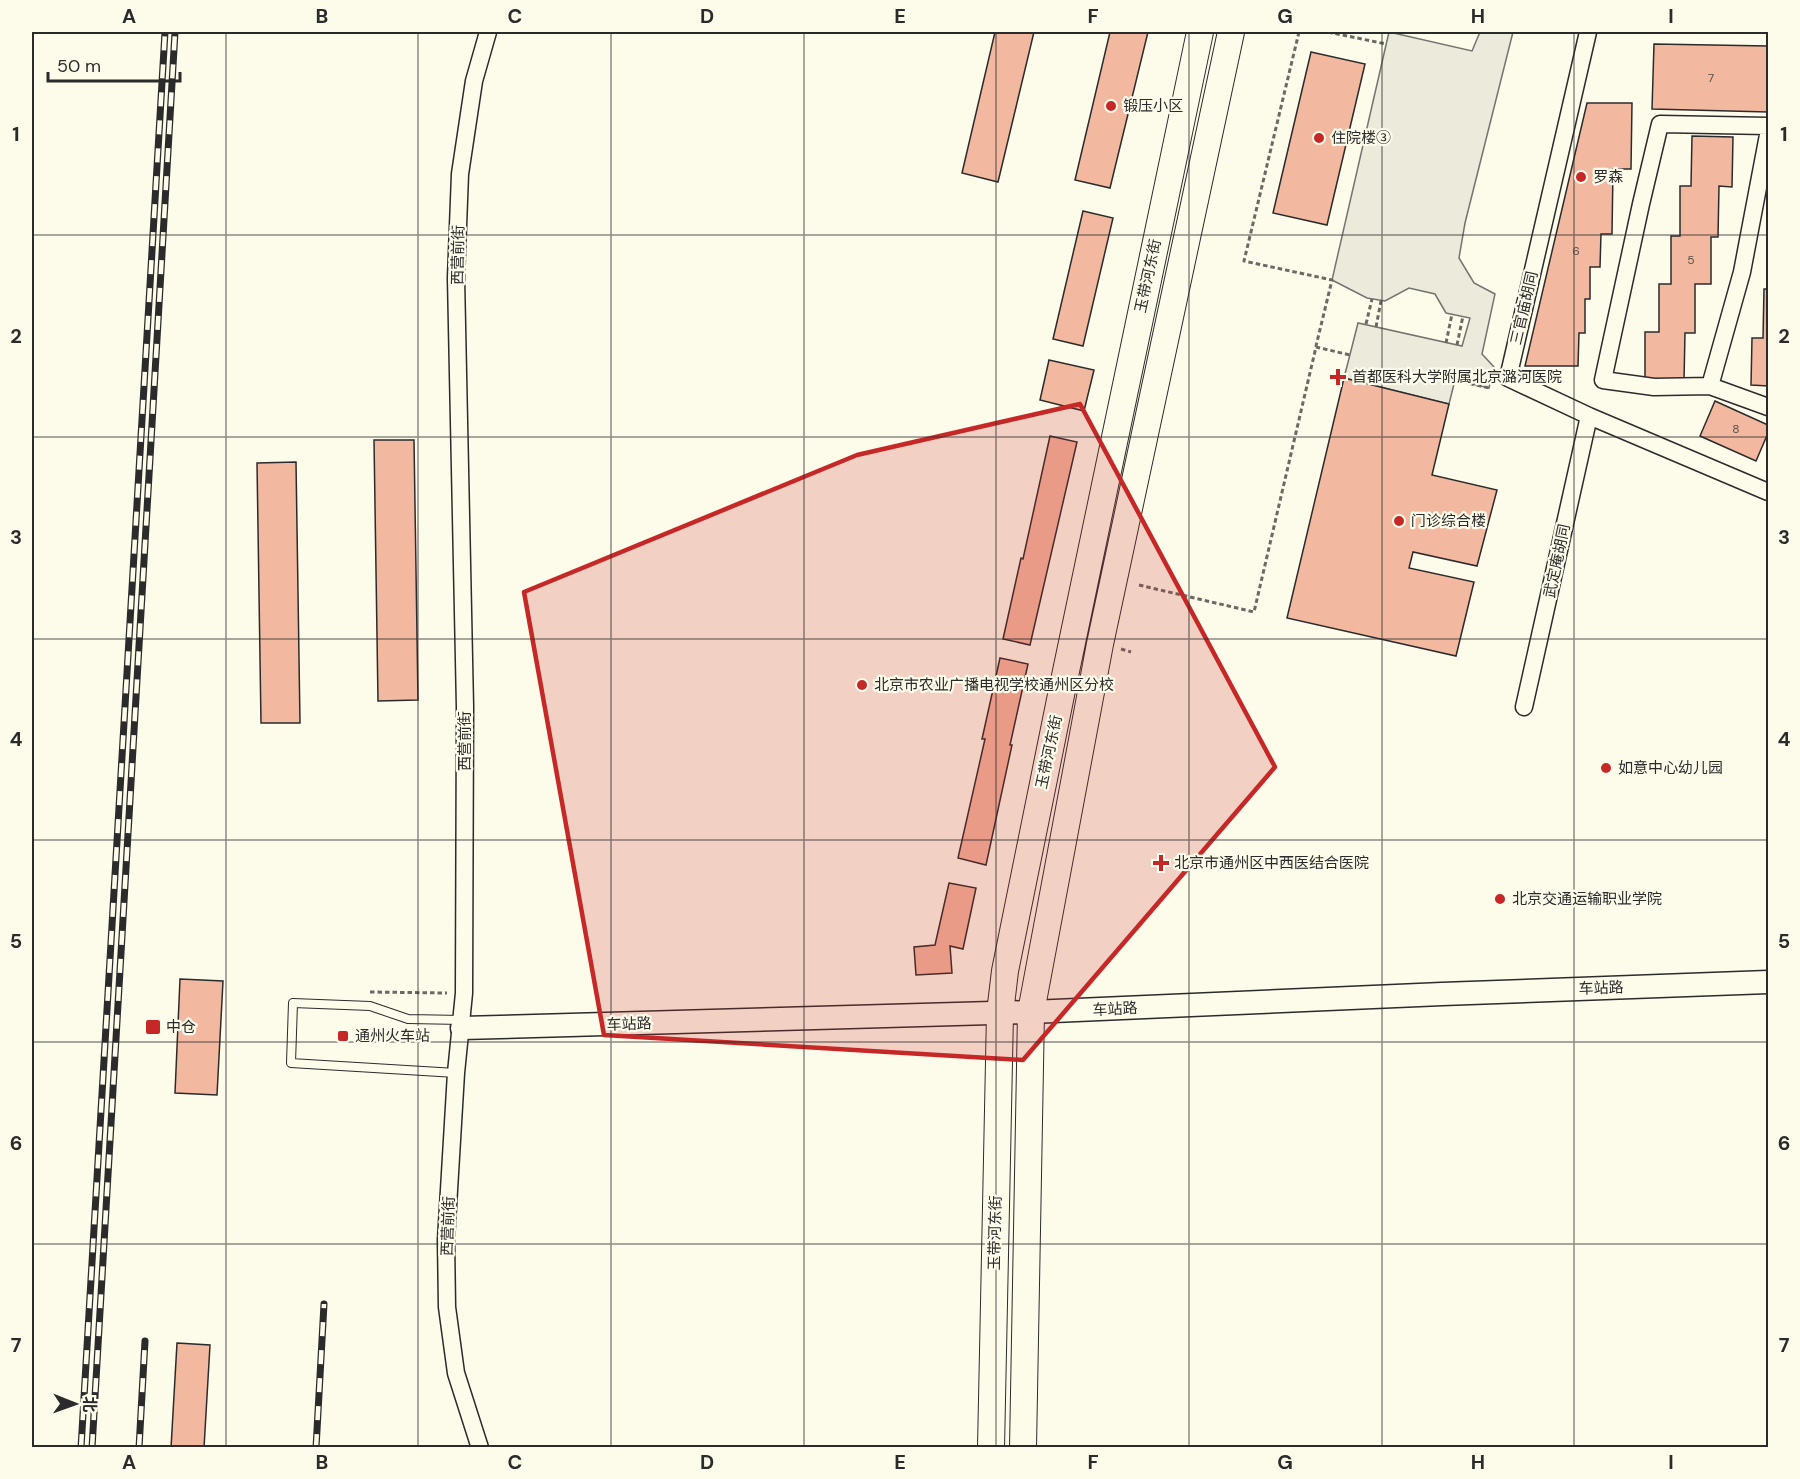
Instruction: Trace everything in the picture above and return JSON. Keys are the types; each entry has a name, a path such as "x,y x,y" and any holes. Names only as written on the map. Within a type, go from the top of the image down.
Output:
{"main road":[{"name":"玉带河东街","path":"991,1448 1000,1013 1005,971 1200,32"},
{"name":"玉带河东街","path":"1023,1448 1031,1012 1100,644 1231,32"}],"street":[{"name":"西营前街","path":"480,1448 456,1373 447,1307 446,1240 456,1072 464,993 465,707 457,267 460,174 474,81 488,32"},
{"name":"三官庙胡同","path":"1588,32 1508,378 1589,416 1768,492"},
{"path":"1768,126 1660,124 1603,380 1654,387 1710,386 1768,408"},
{"path":"1710,386 1742,272 1768,135"},
{"name":"武定庵胡同","path":"1524,707 1589,416"},
{"name":"车站路","path":"462,1024 1000,1013 1768,982"}],"lane":[{"path":"456,1072 291,1063 293,1004 370,1006 408,1019 462,1024"}],"path":[{"path":"1139,585 1254,612 1332,280 1244,261 1299,32"},
{"path":"1328,32 1386,45"},
{"path":"1366,324 1372,299"},
{"path":"1376,327 1381,301"},
{"path":"1446,343 1452,314"},
{"path":"1457,345 1463,316"},
{"path":"1316,347 1350,355"},
{"path":"1455,380 1489,388"}],"highlighted area":[{"path":"1080,404 1275,767 1023,1060 604,1035 524,592 857,455"}],"shaded area":[{"path":"1389,32 1472,51 1480,32 1513,32 1465,223 1459,258 1474,283 1495,294 1482,354 1494,367 1489,388 1455,380 1449,404 1344,378 1358,323 1462,346 1470,318 1446,313 1435,294 1409,288 1385,301 1367,298 1332,280"}],"building":[{"path":"995,32 1034,32 998,182 962,173"},
{"name":"锻压小区","path":"1110,32 1148,32 1110,188 1075,180"},
{"path":"1654,44 1768,46 1768,112 1652,109"},
{"name":"住院楼③","path":"1311,52 1365,64 1327,225 1273,213"},
{"path":"1587,103 1632,103 1631,169 1613,169 1612,234 1601,234 1600,267 1590,267 1590,299 1585,299 1585,333 1579,333 1578,366 1525,366"},
{"path":"1692,136 1733,137 1732,187 1719,186 1718,237 1711,237 1711,284 1695,284 1695,333 1685,333 1684,381 1645,381 1645,332 1659,332 1659,284 1671,284 1671,236 1680,236 1680,186 1691,186"},
{"path":"1083,211 1113,218 1083,346 1053,339"},
{"path":"1764,289 1768,289 1768,386 1751,385 1752,338 1763,338"},
{"path":"1049,360 1094,370 1084,411 1040,400"},
{"name":"门诊综合楼","path":"1344,378 1449,404 1432,475 1497,490 1477,566 1413,552 1409,568 1474,582 1456,656 1287,618"},
{"path":"1715,401 1768,425 1768,433 1756,461 1700,436"},
{"path":"1050,436 1077,442 1030,645 1003,639"},
{"path":"374,440 414,440 418,700 378,701"},
{"path":"296,462 300,723 261,723 257,463"},
{"path":"1000,658 1028,664 986,865 958,858 985,739 982,739"},
{"path":"949,883 976,888 963,949 950,946 952,973 916,975 914,947 935,945"},
{"path":"180,979 223,981 217,1095 175,1093"},
{"path":"177,1343 210,1345 204,1448 171,1448"}],"railway":[{"path":"81,1448 165,32"},
{"path":"92,1448 175,32"},
{"path":"316,1448 324,1304"},
{"path":"139,1448 145,1341"}],"place":[{"name":"锻压小区","path":"1111,106"},
{"name":"住院楼③","path":"1319,138"},
{"name":"罗森","path":"1581,177"},
{"name":"首都医科大学附属北京潞河医院","path":"1338,377"},
{"name":"门诊综合楼","path":"1399,521"},
{"name":"北京市农业广播电视学校通州区分校","path":"862,685"},
{"name":"如意中心幼儿园","path":"1606,768"},
{"name":"北京市通州区中西医结合医院","path":"1161,863"},
{"name":"北京交通运输职业学院","path":"1500,899"},
{"name":"中仓","path":"153,1027"},
{"name":"通州火车站","path":"343,1036"}]}
